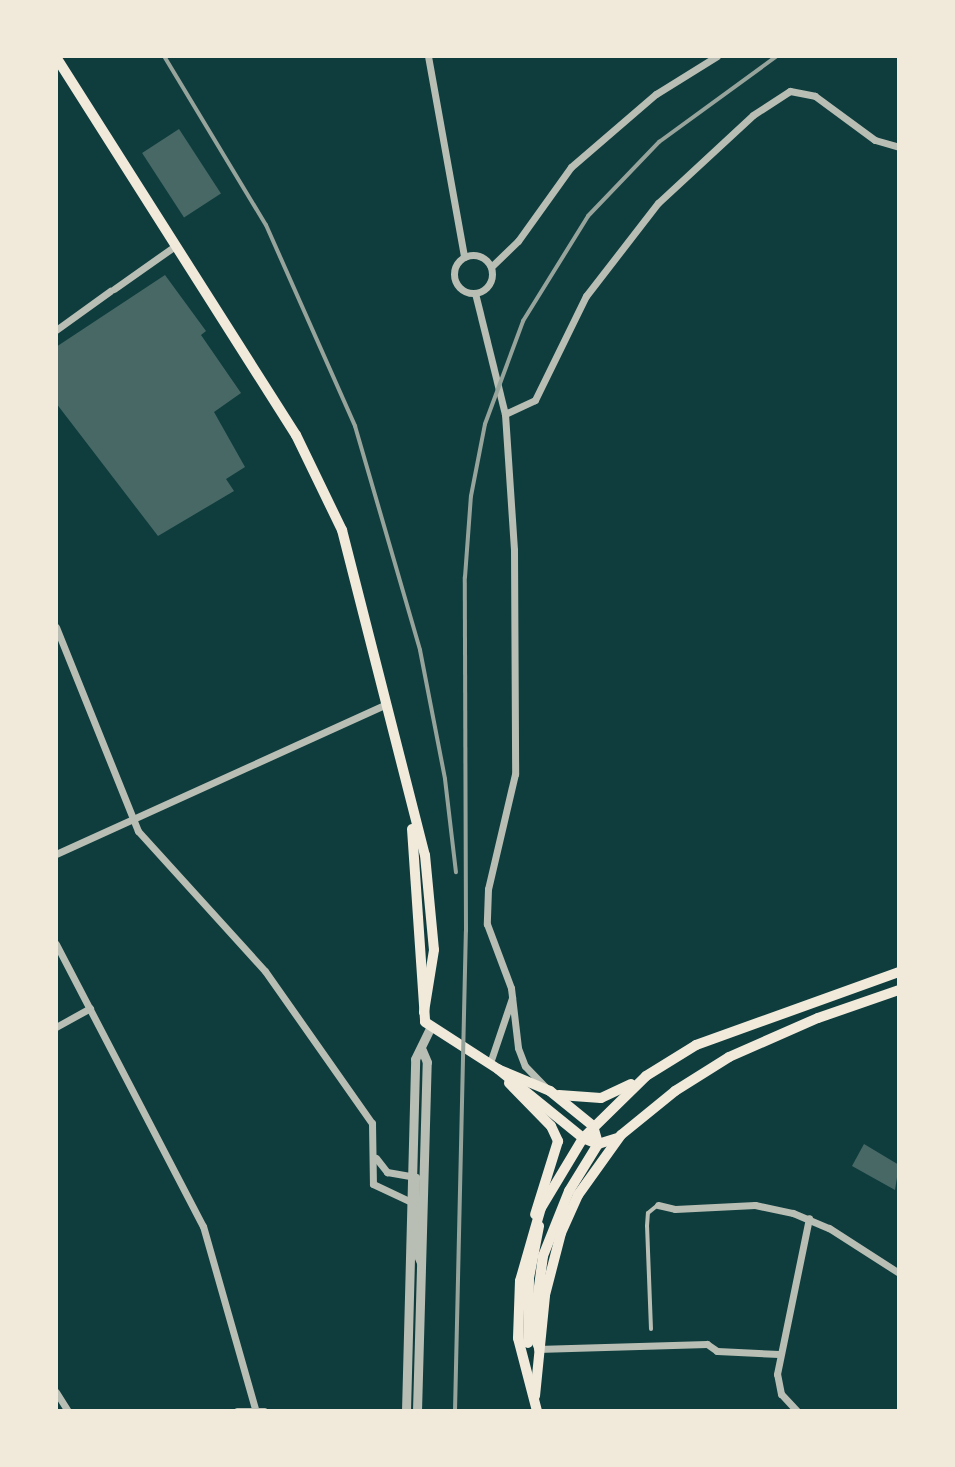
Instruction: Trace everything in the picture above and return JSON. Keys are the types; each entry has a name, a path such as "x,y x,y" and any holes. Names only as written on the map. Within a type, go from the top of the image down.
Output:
{"main road":[{"path":"56,57 327,490 342,530 387,704 411,818 424,1012 430,1028 498,1070 583,1138 598,1144 620,1137"},
{"path":"498,1070 520,1074 571,1099 601,1098 646,1076 696,1045 899,972"},
{"path":"534,1399 545,1295 561,1233 578,1195 620,1137 675,1091 729,1057 899,990"},
{"path":"498,1070 515,1094 551,1126 558,1141 557,1155 537,1198 517,1320 523,1368 537,1411"},
{"path":"533,1230 541,1208 583,1138 646,1076"},
{"path":"540,1350 533,1332 543,1256 569,1191 598,1144 593,1126 550,1091"},
{"path":"528,1343 529,1278 541,1208"}],"street":[{"path":"428,56 464,257"},
{"path":"693,56 696,67"},
{"path":"475,293 489,284 491,267 518,241 571,167 656,94 717,56"},
{"path":"505,414 535,400 586,296 649,214 753,115 790,91 815,96 875,140 899,147"},
{"path":"56,330 175,246"},
{"path":"491,267 484,258 464,257 456,265 455,281 475,293 505,414 514,550 515,774 486,908 512,996 518,1048 525,1066 550,1091"},
{"path":"56,627 130,818 265,971 372,1123 375,1156 373,1184 386,1194 413,1195"},
{"path":"56,854 387,704"},
{"path":"56,944 203,1226 260,1410 237,1411"},
{"path":"498,1070 512,996"},
{"path":"56,1027 90,1008"},
{"path":"417,1411 421,1265 411,1174 415,1059 430,1028"},
{"path":"406,1411 413,1195 425,1155 427,1062 422,1050"},
{"path":"375,1156 387,1172 411,1174"},
{"path":"658,1205 675,1209 755,1205 809,1218 899,1273"},
{"path":"797,1411 781,1394 779,1354 809,1218"},
{"path":"528,1343 540,1350 605,1344 707,1344 717,1351 779,1354"},
{"path":"56,1392 68,1411"}],"lane":[{"path":"651,1329 647,1226 648,1213 658,1205"}],"building":[{"path":"179,129 221,194 184,218 142,153"},
{"path":"165,275 206,331 201,335 241,393 214,412 245,467 226,479 234,491 158,536 56,403 56,347"},
{"path":"864,1144 899,1165 895,1190 852,1166"}],"railway":[{"path":"164,56 266,225 355,426 420,650 445,779 456,872"},
{"path":"455,1411 466,931 465,577 471,496 485,424 523,321 588,216 659,142 777,56"}]}
